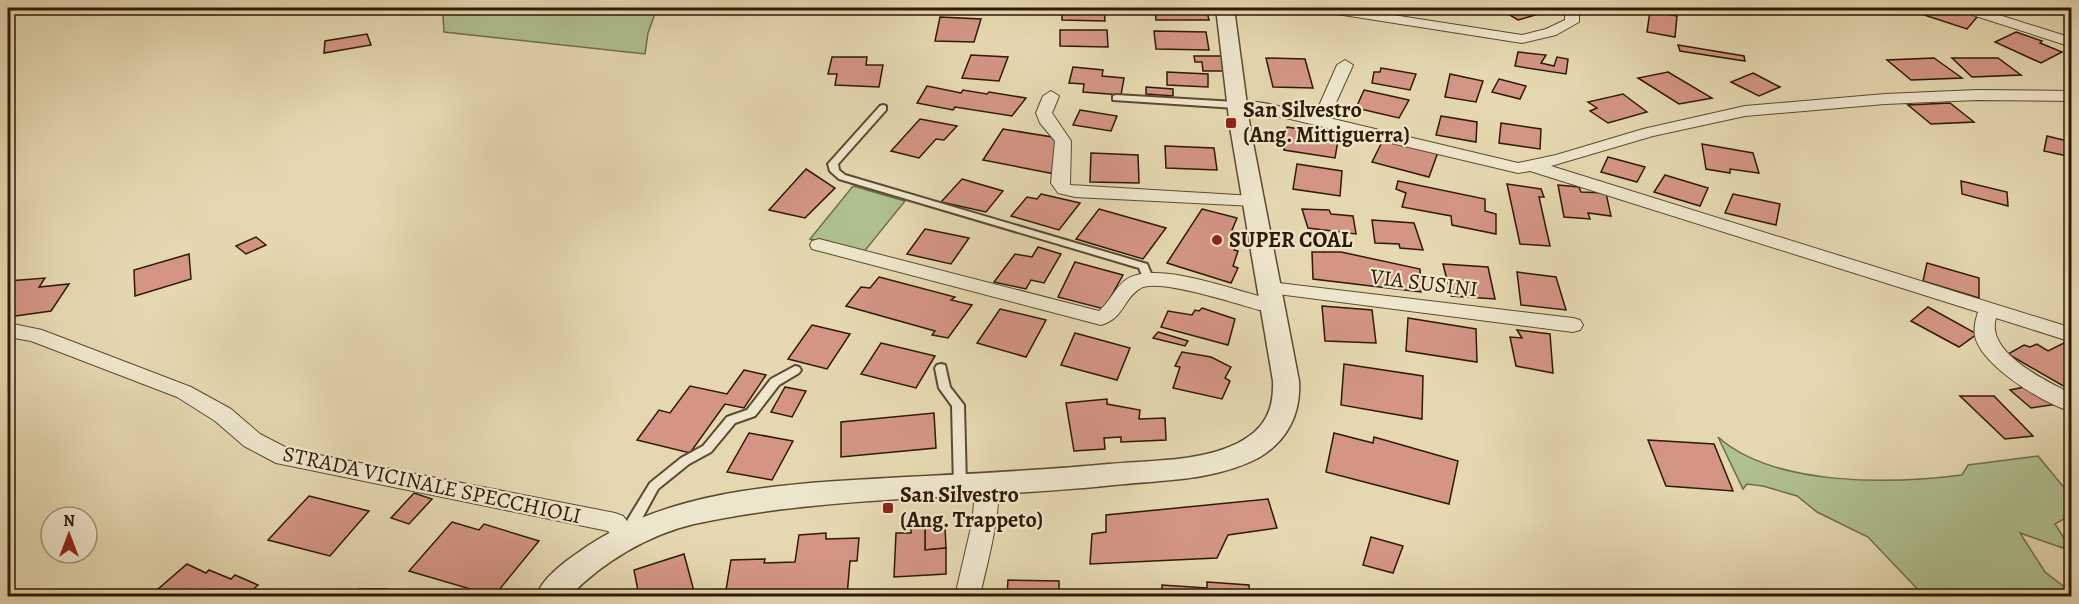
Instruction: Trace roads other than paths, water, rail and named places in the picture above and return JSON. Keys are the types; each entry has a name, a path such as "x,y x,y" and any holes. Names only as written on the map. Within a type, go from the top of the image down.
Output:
{"street":[{"path":"551,597 578,570 628,537 663,522 693,513 782,497 1091,478 1195,465 1238,455 1256,446 1273,432 1284,413 1286,402 1272,295 1236,105 1225,8"},
{"path":"1324,8 1496,37 1522,39 1551,32 1572,22 1572,8"},
{"path":"1965,8 2072,43"},
{"path":"1320,121 1345,65"},
{"path":"1236,105 1269,109 1518,168 1560,159 1649,132 1745,111 1885,99 1977,95 2072,96"},
{"path":"1052,96 1044,113 1052,130 1061,136 1063,141 1060,183 1064,189 1098,194 1254,201"},
{"path":"1530,165 2072,335"},
{"path":"819,246 1101,318 1110,315 1134,282 1148,278"},
{"name":"VIA SUSINI","path":"1148,278 1164,279 1259,303 1272,295 1573,325"},
{"path":"1989,309 1983,318 1983,338 1991,350 2013,369 2072,404"},
{"name":"STRADA VICINALE SPECCHIOLI","path":"8,330 35,335 184,392 223,415 252,440 284,457 615,523 628,537"},
{"path":"967,597 984,523 974,485"}],"lane":[{"path":"1116,98 1236,105"},
{"path":"883,108 832,164 835,171 842,177 1143,266 1148,278"},
{"path":"941,368 945,388 958,405 974,485"},
{"path":"628,537 633,523 654,486 686,461 707,449 731,420 751,413 775,382 795,370"}],"place":[{"name":"San Silvestro (Ang. Mittiguerra)","path":"1231,123"},
{"name":"SUPER COAL","path":"1217,240"},
{"name":"San Silvestro (Ang. Trappeto)","path":"888,508"}]}
